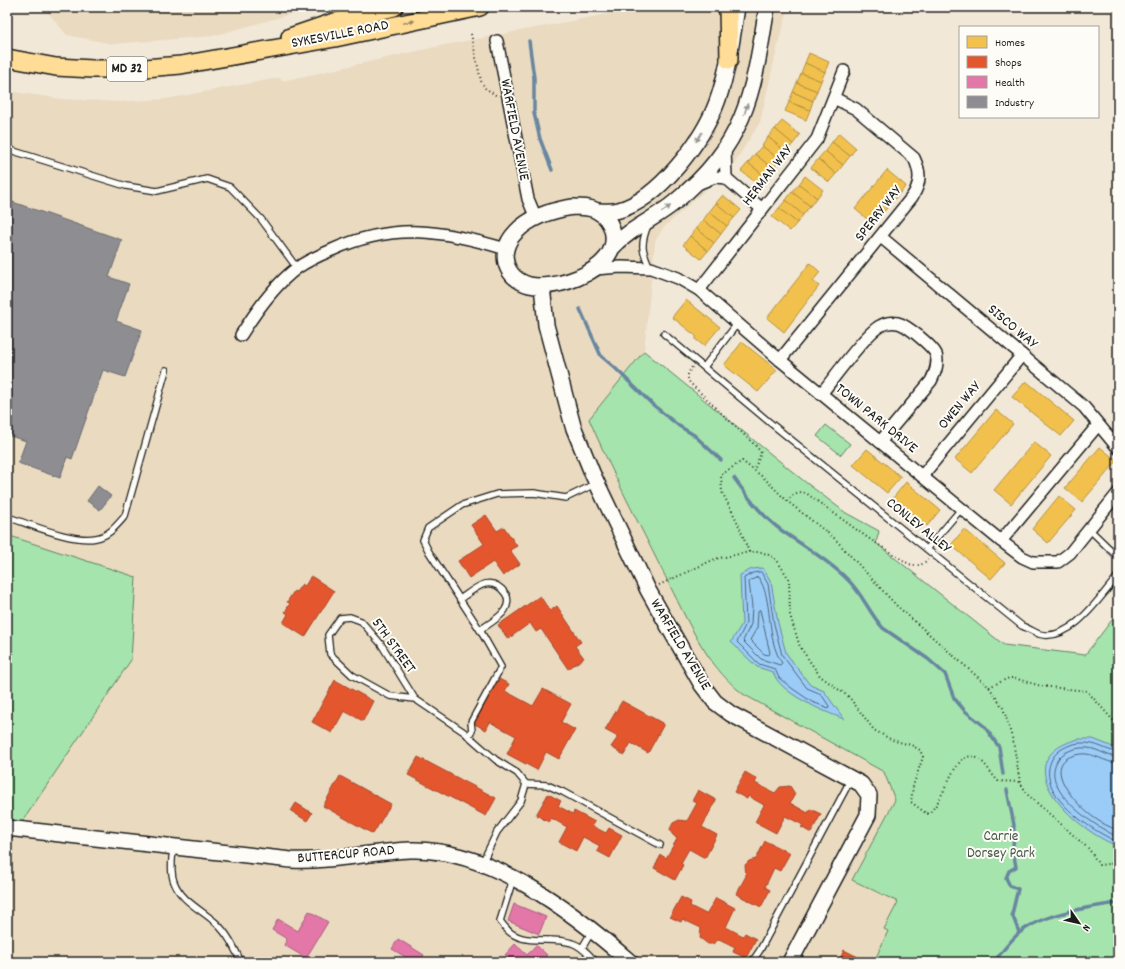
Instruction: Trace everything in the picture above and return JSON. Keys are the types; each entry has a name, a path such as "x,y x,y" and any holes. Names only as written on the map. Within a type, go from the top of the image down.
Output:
{"main road":[{"name":"SYKESVILLE ROAD","path":"247,52 331,23 394,7"},
{"name":"SYKESVILLE ROAD","path":"7,58 56,67 133,69 181,65 247,52 335,38 480,7"},
{"path":"728,7 729,60"}],"street":[{"path":"737,7 729,60 723,86 710,119 679,164 658,186 634,204 620,210 598,211 589,208 573,207 553,210 536,218 517,231 509,240 506,249 507,268 514,278 532,286 559,284 577,278 594,269 606,258 612,248 630,231 649,221 694,186 725,149 744,116 751,94 767,7"},
{"name":"WARFIELD AVENUE","path":"497,41 507,101 528,199 536,218"},
{"name":"HERMAN WAY","path":"699,290 816,139 844,71"},
{"name":"SPERRY WAY","path":"780,360 881,236 917,188 920,180 918,166 914,158 856,109 834,98"},
{"path":"725,149 726,178"},
{"path":"694,186 715,177 726,178 762,209"},
{"path":"598,211 607,219 611,226 614,238 612,248"},
{"path":"241,335 259,308 297,268 354,240 380,234 413,230 468,238 506,249"},
{"name":"SISCO WAY","path":"881,236 1084,407 1118,448"},
{"name":"TOWN PARK DRIVE","path":"594,269 622,266 651,268 678,278 699,290 780,360 1001,541 1022,557 1033,562 1058,562 1070,553 1118,493"},
{"name":"WARFIELD AVENUE","path":"542,286 546,324 573,426 597,482 648,590 702,685 715,702 746,723 851,778 861,784 869,795 868,815 790,962"},
{"path":"822,394 871,333 885,324 898,323 906,326 936,354 936,370 931,381 880,442"},
{"name":"OWEN WAY","path":"922,476 1022,355"},
{"path":"1001,541 1098,425"},
{"name":"BUTTERCUP ROAD","path":"7,828 270,859 311,861 411,850 445,854 482,863 553,902 593,930 630,962"}],"lane":[{"path":"7,149 126,186 157,191 207,179 230,187 260,219 297,268"},
{"path":"649,221 642,240 643,251 651,268"},
{"path":"704,367 737,324"},
{"name":"CONLEY ALLEY","path":"664,334 1022,626 1040,634 1058,634 1077,623 1118,576"},
{"path":"7,517 76,539 97,538 113,530 126,516 166,370"},
{"path":"468,736 472,731 471,722 501,667 480,630 423,540 428,528 462,505 496,494 534,493 566,498 597,482"},
{"path":"927,549 962,508"},
{"path":"1089,529 1118,557"},
{"path":"460,599 482,585 491,582 500,587 507,595 507,603 504,612 480,630"},
{"name":"5TH STREET","path":"415,699 390,696 352,675 330,654 328,635 340,618 350,617 361,621 381,644 415,699 468,736 496,760 517,773 526,784"},
{"path":"752,962 760,950 851,778"},
{"path":"482,863 497,832 521,801 526,784 547,785 563,792 660,845"},
{"path":"173,848 172,869 174,882 182,895 216,923 229,937 241,962"},
{"path":"513,879 500,921 510,933 524,939 553,939 572,943 582,948 596,962"},
{"path":"582,948 593,930"}],"path":[{"path":"471,34 481,81 485,88 507,101"},
{"path":"696,361 687,373 687,378 757,447 761,453 754,470"},
{"path":"749,552 737,521 722,492 721,475 742,461 754,470 786,501 834,538 896,605 989,687 1003,708 1013,741 1020,782 1028,795 1088,849 1099,865 1118,863"},
{"path":"786,501 797,492 806,492 868,538 909,564 916,566 923,565 933,554"},
{"path":"648,590 715,559 749,552 762,552 773,557 789,579 790,615 800,647 820,676 849,697 874,730 892,740 911,745 920,750 923,757 913,786 911,802 927,814 932,811 940,801 956,766 962,760 970,757 977,758 998,781 1020,782"},
{"path":"989,687 1009,678 1014,678 1041,686 1087,691 1118,726"}],"shaded area":[{"path":"43,7 317,7 212,36 113,44 67,35"},
{"path":"645,7 789,7 779,40 760,122 733,165 663,228 655,241 644,351 589,419 632,511 696,637 716,668 729,683 743,694 884,772 895,800 852,880 898,901 884,929 888,931 874,962 7,962 7,91 62,99 120,102 166,99 279,78 283,81 440,46"}],"green space":[{"name":"Carrie Dorsey Park","path":"644,351 804,481 846,513 879,531 876,543 1004,645 1085,655 1118,612 1118,962 874,962 888,931 884,929 898,902 852,880 895,800 884,772 743,694 717,667 696,636 624,494 589,419"},
{"path":"826,425 850,444 841,455 817,436"},
{"path":"7,535 136,577 131,660 22,822 7,820"}],"water":[{"path":"763,568 771,582 778,623 786,653 810,685 824,691 844,719 803,701 784,688 777,680 773,672 757,667 731,642 742,624 740,575 752,569"},
{"path":"1078,739 1093,739 1118,749 1118,846 1101,838 1083,826 1067,812 1053,796 1046,779 1046,763 1056,749"}],"building: Homes":[{"path":"809,53 829,62 825,72 805,63"},
{"path":"805,63 825,72 821,81 801,73"},
{"path":"801,73 821,81 817,91 797,83"},
{"path":"797,83 817,91 813,101 793,92"},
{"path":"793,92 813,101 810,110 789,102"},
{"path":"789,102 810,110 806,120 785,111"},
{"path":"782,121 800,135 793,144 775,129"},
{"path":"775,129 793,144 786,152 768,137"},
{"path":"839,133 856,148 850,156 832,142"},
{"path":"768,137 786,152 780,160 762,146"},
{"path":"832,142 850,156 843,165 825,151"},
{"path":"762,146 780,160 773,169 755,154"},
{"path":"825,151 843,165 836,174 818,159"},
{"path":"755,154 773,169 766,177 748,163"},
{"path":"818,159 836,174 829,182 811,168"},
{"path":"748,163 766,177 759,185 741,171"},
{"path":"887,170 906,186 873,224 855,209"},
{"path":"805,176 823,190 817,198 799,184"},
{"path":"799,184 817,198 810,206 792,192"},
{"path":"792,192 810,206 803,215 786,200"},
{"path":"723,195 741,210 734,218 716,203"},
{"path":"786,200 803,215 797,223 779,208"},
{"path":"716,203 734,218 727,226 709,212"},
{"path":"779,208 797,223 790,231 772,217"},
{"path":"709,212 727,226 721,234 703,220"},
{"path":"703,220 721,234 714,243 696,228"},
{"path":"696,228 714,243 708,251 690,236"},
{"path":"690,236 708,251 701,259 683,245"},
{"path":"810,263 820,272 813,281 819,286 784,332 767,318"},
{"path":"686,300 720,327 704,346 695,339 697,337 672,317"},
{"path":"742,342 777,370 758,392 724,365"},
{"path":"1026,381 1074,421 1061,436 1012,397"},
{"path":"996,410 1013,424 972,473 955,459"},
{"path":"1034,442 1051,456 1011,504 994,490"},
{"path":"1100,447 1117,461 1082,502 1065,488"},
{"path":"867,449 901,477 887,493 853,465"},
{"path":"906,482 940,510 927,526 893,498"},
{"path":"1059,496 1076,510 1048,543 1032,529"},
{"path":"964,529 1005,563 991,579 951,545"}],"building: Shops":[{"path":"486,515 497,531 504,527 517,546 510,550 520,564 503,576 493,562 469,578 458,561 484,544 471,525"},
{"path":"311,576 334,591 305,637 283,623 288,614 285,612 290,603 287,602 294,591 296,592 302,584 305,586"},
{"path":"540,596 550,611 557,606 581,642 575,646 584,658 568,669 541,629 536,632 530,623 508,639 498,625"},
{"path":"497,678 509,684 505,691 533,706 543,689 571,704 561,722 575,730 559,759 546,752 537,770 507,754 516,736 490,722 486,730 473,723"},
{"path":"335,680 373,701 363,721 344,711 332,733 312,722"},
{"path":"622,701 664,724 648,753 631,743 624,755 611,747 618,737 605,730"},
{"path":"418,757 496,798 486,816 408,775"},
{"path":"745,772 757,779 755,783 775,793 780,787 790,786 795,794 790,803 808,813 810,809 821,814 811,833 801,827 803,825 785,816 776,833 755,822 764,805 748,796 747,799 734,792"},
{"path":"340,776 391,804 373,834 323,806"},
{"path":"698,790 716,800 702,827 717,835 705,858 689,849 681,863 683,865 675,880 654,868 661,855 666,858 677,839 672,834 670,829 673,823 679,820 687,821 697,803 692,801"},
{"path":"548,794 561,801 558,806 573,814 574,811 595,822 592,826 606,833 609,828 622,835 610,858 597,851 600,846 583,837 576,851 559,842 567,827 551,818 549,822 536,815"},
{"path":"296,803 312,813 307,821 291,811"},
{"path":"765,841 790,853 780,871 774,868 765,887 770,890 761,907 736,894 746,876 745,865 749,861 756,859"},
{"path":"681,897 691,902 690,906 706,914 716,898 735,908 726,927 743,936 745,933 756,939 746,958 733,952 735,947 719,939 713,944 708,944 700,938 701,928 682,919 681,922 670,917"},
{"path":"844,950 862,959 861,962 847,962 840,959"}],"building: Health":[{"path":"514,904 546,917 539,934 508,921"},
{"path":"309,911 328,922 306,958 284,945 287,939 272,930 278,919 298,931"},
{"path":"398,939 424,955 420,962 414,962 392,949"},
{"path":"515,944 527,955 536,945 547,955 540,962 513,962 505,955"}],"building: Industry":[{"path":"7,200 122,240 109,277 129,284 116,321 142,330 125,377 103,370 72,459 67,457 60,478 18,463 26,441 7,435"},
{"path":"98,486 111,496 100,510 87,501"}],"waterway":[{"path":"529,41 534,78 534,113 540,139 552,170"},
{"path":"580,309 601,356 652,404 679,426 694,435 721,460"},
{"path":"734,478 755,506 767,518 789,536 823,559 853,585 883,628 928,659 945,674 954,698 965,711 984,726 999,747 1003,774"},
{"path":"1007,790 1014,825 1013,850 1016,867 1009,871 1006,878 1010,886 1018,889 1012,914 1019,932"},
{"path":"994,962 1018,934 1039,921 1065,912 1118,903"}]}
